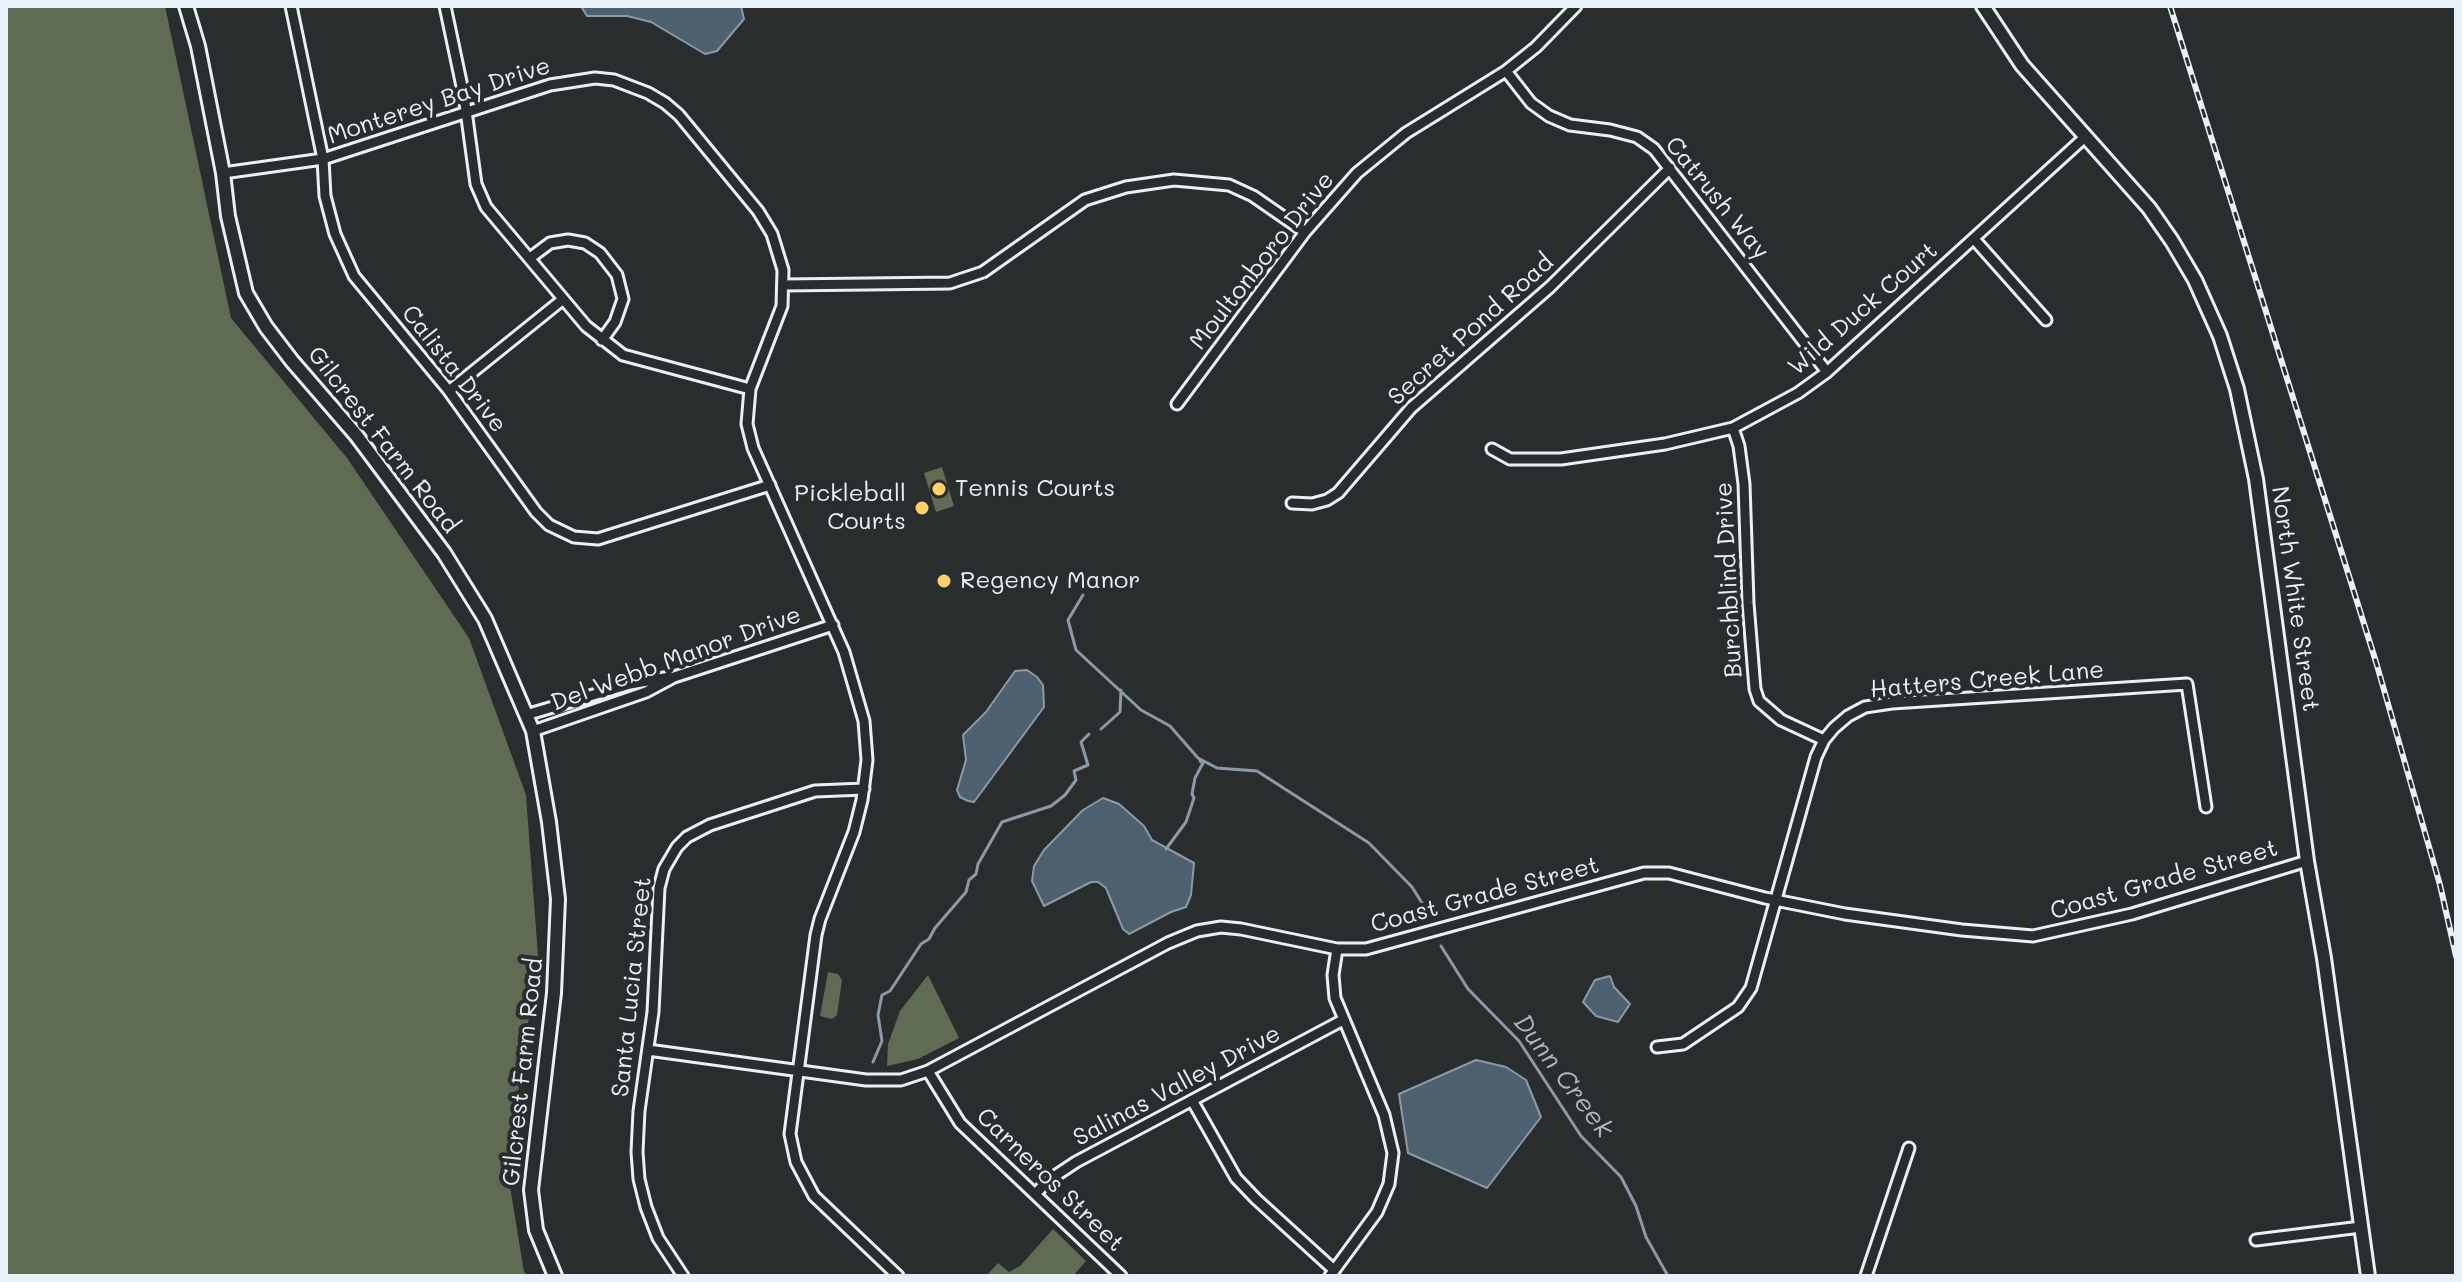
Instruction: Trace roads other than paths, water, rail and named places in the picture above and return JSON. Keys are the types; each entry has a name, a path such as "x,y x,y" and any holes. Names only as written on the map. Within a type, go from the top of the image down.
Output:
{"main road":[{"name":"Gilcrest Farm Road","path":"186,6 198,46 223,173 228,216 246,293 283,350 356,435 444,553 485,619 533,731 549,822 558,899 554,993 531,1190 536,1230 555,1276"},
{"name":"North White Street","path":"1983,6 2022,65 2149,208 2172,241 2195,280 2220,336 2237,389 2249,437 2368,1276"}],"street":[{"name":"Calista Drive","path":"291,6 323,159 325,196 335,234 354,276 449,391 536,512 549,525 574,537 598,539 770,485"},
{"path":"445,6 478,192 486,207 562,300 602,340 623,355 750,389"},
{"name":"Moultonboro Drive","path":"1177,404 1305,232 1357,173 1406,133 1506,71 1536,47 1576,6"},
{"name":"Catrush Way","path":"1506,71 1531,103 1549,116 1570,125 1637,137 1654,149 1827,372"},
{"name":"Monterey Bay Drive","path":"223,173 323,159 550,85 595,78 614,80 648,93 679,115 758,211 772,234 783,270 784,285 778,318 750,389 747,424 753,448 833,625 864,721 867,760 854,832 818,927 790,1134 802,1177 814,1196 898,1276"},
{"name":"Wild Duck Court","path":"1492,449 1510,459 1561,459 1665,444 1733,428 1798,393 1827,372 2085,137"},
{"name":"Secret Pond Road","path":"1292,503 1312,504 1338,493 1411,408 1550,287 1670,168"},
{"path":"784,285 950,283 983,272 1085,200 1126,187 1174,180 1229,185 1253,196 1305,232"},
{"path":"1974,239 2046,320"},
{"path":"530,258 550,243 568,240 585,243 600,253 617,275 623,299 620,314 602,340"},
{"path":"449,391 562,300"},
{"name":"Burchblind Drive","path":"1733,428 1739,446 1744,484 1755,689 1759,701 1781,720 1824,740"},
{"name":"Del Webb Manor Drive","path":"533,731 646,692 674,677 833,625"},
{"path":"526,715 630,684 674,677"},
{"name":"Hatters Creek Lane","path":"1657,1047 1683,1044 1738,1007 1751,988 1816,757 1824,740 1848,716 1865,707 2187,684 2206,807"},
{"name":"Santa Lucia Street","path":"683,1276 658,1238 639,1179 637,1132 656,976 659,888 664,869 687,837 710,825 815,791 864,789"},
{"name":"Coast Grade Street","path":"648,1050 887,1081 928,1071 1168,943 1197,931 1221,927 1337,949 1378,947 1483,915 1644,873 1669,873 1777,900 1907,924 2033,936 2132,914 2307,861"},
{"path":"1193,1102 1227,1164 1244,1187 1332,1273 1377,1212 1389,1184 1393,1153 1384,1115 1333,989 1337,949"},
{"name":"Salinas Valley Drive","path":"1035,1194 1061,1171 1343,1020"},
{"name":"Carneros Street","path":"928,1071 960,1123 1121,1276"},
{"path":"1866,1276 1909,1148"},
{"path":"2256,1240 2361,1227"}],"water":[{"path":"581,6 741,6 744,19 717,51 705,54 651,22 627,16 587,16"},
{"path":"1027,670 1043,685 1044,707 974,802 968,801 960,797 957,790 966,760 963,735 986,712 1015,671"},
{"path":"1103,798 1119,804 1144,826 1152,840 1194,863 1191,895 1186,907 1129,934 1123,929 1106,888 1098,882 1091,882 1044,906 1032,881 1034,866 1044,850 1083,810"},
{"path":"1610,976 1614,987 1630,1004 1618,1022 1596,1016 1583,1002 1595,980"},
{"path":"1476,1060 1506,1067 1526,1080 1541,1117 1487,1188 1408,1153 1399,1094"}],"waterway":[{"path":"1083,595 1068,620 1076,650 1141,710 1170,726 1198,758 1217,768 1257,771 1369,843 1412,887 1427,911"},
{"path":"1101,729 1120,712 1121,690"},
{"path":"873,1062 882,1041 878,1015 882,995 890,991 921,944 929,939 966,892 969,880 976,874 978,864 1002,822 1051,806 1065,795 1076,780 1074,771 1088,765 1081,742 1089,734"},
{"path":"1166,849 1186,822 1194,798 1195,778 1203,763 1200,761"},
{"name":"Dunn Creek","path":"1441,946 1468,989 1519,1041 1581,1136 1621,1177 1636,1206 1646,1237 1668,1276"}],"railway":[{"path":"2170,6 2376,662 2440,885 2456,956"}],"place":[{"name":"Tennis Courts","path":"939,489"},
{"name":"Pickleball Courts","path":"922,508"},
{"name":"Regency Manor","path":"944,581"}]}
